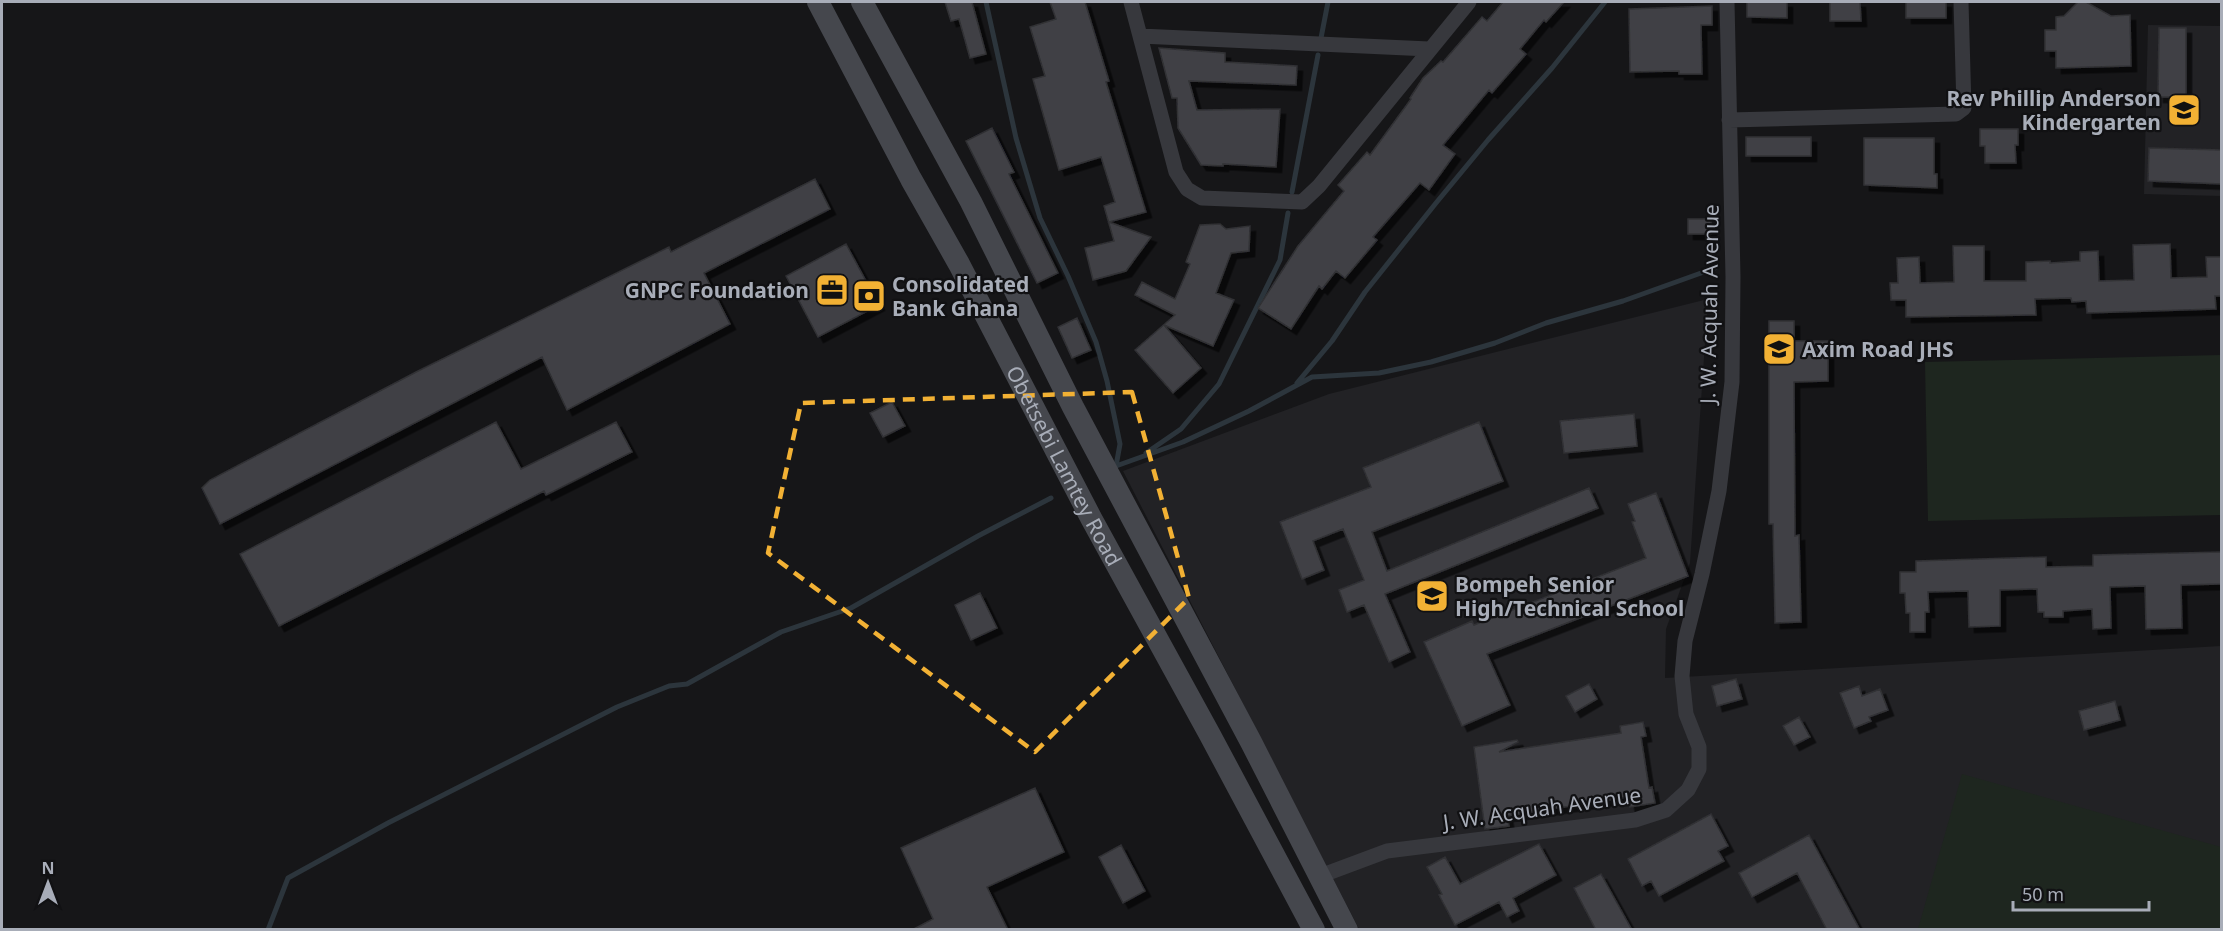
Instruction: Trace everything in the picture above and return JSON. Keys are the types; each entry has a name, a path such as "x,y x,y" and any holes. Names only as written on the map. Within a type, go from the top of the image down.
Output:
{"main road":[{"name":"Obetsebi Lamtey Road","path":"818,2 911,179 959,264 1091,518 1314,930"},
{"name":"Obetsebi Lamtey Road","path":"861,2 971,202 1073,407 1347,930"}],"street":[{"path":"1131,2 1176,172 1186,189 1202,198 1284,202 1302,202 1319,186 1469,2"},
{"name":"J. W. Acquah Avenue","path":"1320,876 1387,851 1635,820 1666,810 1688,790 1699,769 1699,747 1686,714 1682,676 1685,641 1719,490 1732,382 1733,277 1727,2"},
{"path":"1729,120 1956,114 1964,108 1961,2"},
{"path":"1140,36 1429,49"}],"highlighted area":[{"path":"1132,392 1189,598 1035,752 768,553 801,403"}],"shaded area":[{"name":"Rev Phillip Anderson Kindergarten","path":"2148,25 2221,26 2221,196 2144,194"},
{"name":"Bompeh Senior High/Technical School","path":"1708,299 1690,563 1666,629 1665,678 2221,646 2221,929 1359,929 1123,471 1329,394"},
{"path":"2221,355 2221,515 1928,521 1925,362"},
{"path":"1962,774 2221,847 2221,929 1918,929"}],"building":[{"path":"945,2 972,2 986,54 970,58 959,19 951,21"},
{"path":"1050,2 1085,2 1109,81 1106,82 1146,212 1109,222 1151,237 1126,271 1093,280 1085,248 1114,241 1104,206 1115,202 1101,157 1059,170 1033,79 1045,76 1030,27 1056,19"},
{"path":"1503,2 1564,2 1546,22 1544,20 1520,49 1526,54 1492,93 1489,90 1443,145 1455,154 1429,190 1420,183 1373,237 1377,240 1345,278 1336,271 1322,289 1319,286 1291,329 1258,308 1298,246 1344,191 1338,185 1367,152 1370,155 1411,99 1423,78 1441,61 1443,62 1482,17 1487,21"},
{"path":"1747,2 1787,2 1787,18 1747,17"},
{"path":"1830,2 1860,2 1861,21 1830,21"},
{"path":"1906,2 1946,2 1946,18 1906,18"},
{"path":"2078,2 2086,2 2111,16 2130,15 2131,66 2056,68 2056,51 2045,51 2045,30 2056,30 2056,17 2064,16"},
{"path":"1712,6 1712,25 1701,25 1702,74 1679,74 1679,71 1630,72 1629,9"},
{"path":"2159,28 2186,28 2186,97 2158,97"},
{"path":"1159,48 1225,53 1225,62 1297,66 1296,85 1189,81 1197,110 1280,109 1276,167 1201,165 1178,128 1177,98 1172,98"},
{"path":"992,128 1014,172 1009,174 1058,273 1037,283 966,141"},
{"path":"1980,129 2018,129 2018,145 2015,145 2016,163 1985,163 1985,146 1980,146"},
{"path":"1746,137 1811,137 1811,156 1746,156"},
{"path":"1864,138 1934,138 1934,174 1937,174 1937,188 1864,185"},
{"path":"2149,148 2222,150 2222,184 2148,181"},
{"path":"815,179 830,209 704,273 730,324 567,410 542,357 220,524 202,488 210,480 418,371 669,247 671,252"},
{"path":"1688,219 1711,219 1711,234 1688,234"},
{"path":"1220,224 1226,229 1250,226 1249,251 1231,253 1216,293 1234,300 1213,346 1164,325 1201,368 1173,393 1135,350 1175,315 1135,295 1142,282 1175,299 1190,264 1186,262 1200,225"},
{"name":"GNPC Foundation","path":"846,244 879,305 818,337 786,276"},
{"path":"2170,244 2171,278 2207,277 2206,257 2222,257 2222,296 2215,296 2216,309 2087,313 2086,301 2072,302 2071,298 2035,299 2036,315 1906,317 1906,300 1891,300 1890,283 1898,283 1897,258 1919,257 1920,283 1954,282 1953,246 1984,246 1984,281 2026,281 2026,262 2080,261 2080,252 2098,251 2099,281 2134,280 2133,245"},
{"path":"1077,318 1091,350 1072,358 1058,327"},
{"path":"1769,321 1794,321 1794,341 1828,341 1828,381 1794,382 1795,536 1799,535 1801,622 1775,623 1773,524 1769,524"},
{"path":"892,402 905,426 883,437 870,413"},
{"path":"1634,414 1637,446 1564,453 1560,421"},
{"path":"496,422 521,469 616,422 632,452 546,495 544,491 279,626 240,554"},
{"path":"1479,422 1503,481 1372,532 1387,571 1589,488 1598,508 1385,594 1410,652 1389,662 1364,605 1347,612 1339,590 1364,580 1343,529 1313,541 1324,570 1302,579 1280,522 1371,487 1363,468"},
{"path":"1656,493 1688,576 1487,654 1510,705 1462,726 1424,642 1472,621 1474,625 1646,558 1632,522 1635,521 1628,504"},
{"path":"2222,552 2222,584 2181,585 2182,628 2146,629 2145,586 2110,587 2111,628 2093,629 2092,609 2063,611 2063,617 2044,617 2044,612 2038,612 2037,589 2000,590 2000,626 1969,627 1968,591 1928,592 1929,612 1925,612 1925,632 1910,632 1910,613 1906,613 1905,593 1900,593 1900,572 1916,572 1916,561 2046,557 2046,567 2093,566 2093,555"},
{"path":"980,593 997,628 971,640 955,605"},
{"path":"1736,679 1742,699 1717,706 1712,686"},
{"path":"1589,684 1597,699 1575,712 1566,696"},
{"path":"1859,686 1862,696 1880,689 1888,710 1869,717 1871,721 1854,728 1840,693"},
{"path":"2115,701 2120,720 2084,730 2079,711"},
{"path":"1799,717 1810,737 1794,745 1783,726"},
{"path":"1643,722 1646,736 1641,737 1649,788 1652,787 1655,803 1630,807 1628,797 1507,816 1509,826 1485,829 1474,747 1517,740 1518,742 1499,752 1621,733 1620,726"},
{"path":"1035,788 1064,852 987,887 1008,930 912,930 933,919 901,848"},
{"path":"1711,814 1728,846 1718,851 1724,861 1659,896 1651,881 1642,886 1628,859"},
{"path":"1809,835 1860,930 1827,930 1797,873 1752,897 1739,873"},
{"path":"1539,844 1556,875 1513,898 1519,911 1507,917 1499,902 1455,925 1427,867 1445,857 1460,884"},
{"path":"1121,845 1145,891 1123,903 1099,857"},
{"path":"1601,874 1632,930 1596,930 1574,888"}],"waterway":[{"path":"986,2 1016,138 1040,218 1096,342 1107,381 1120,444 1116,466"},
{"path":"1321,38 1328,2"},
{"path":"1297,383 1332,341 1365,292 1436,203 1552,68 1605,2"},
{"path":"1292,192 1318,55"},
{"path":"1146,453 1181,429 1219,384 1280,260 1288,213"},
{"path":"1116,466 1183,442 1249,411 1312,377 1379,373 1431,362 1495,343 1546,323 1623,301 1715,268"},
{"path":"268,930 288,878 388,823 617,707 669,686 687,684 781,632 851,608 978,536 1051,498"}],"place":[{"name":"Rev Phillip Anderson Kindergarten","path":"2184,110"},
{"name":"GNPC Foundation","path":"832,290"},
{"name":"Consolidated Bank Ghana","path":"869,296"},
{"name":"Axim Road JHS","path":"1779,349"},
{"name":"Bompeh Senior High/Technical School","path":"1432,596"}]}
